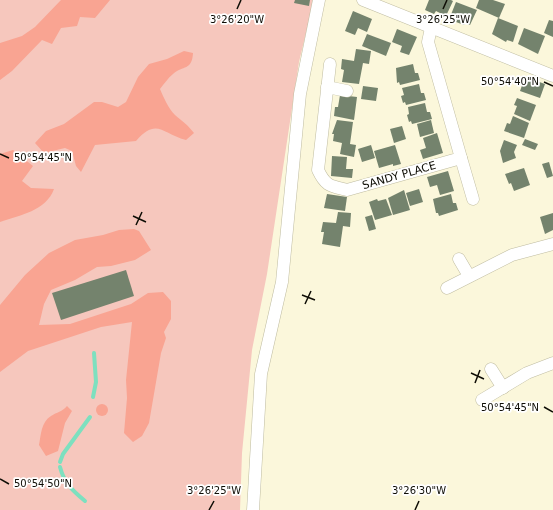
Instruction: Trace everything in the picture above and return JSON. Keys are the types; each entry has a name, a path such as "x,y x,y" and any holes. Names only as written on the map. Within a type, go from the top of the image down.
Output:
{"street":[{"path":"253,510 261,374 282,282 300,94 319,0"},
{"path":"363,0 553,76"},
{"path":"431,28 428,42 473,199"},
{"name":"SANDY PLACE","path":"330,64 318,170 323,181 330,186 347,190 461,158"},
{"path":"327,87 347,91"},
{"path":"447,288 512,255 553,244"},
{"path":"459,259 469,276"},
{"path":"482,400 527,373 553,363"},
{"path":"491,369 503,388"}],"shaded area":[{"path":"0,0 314,0 299,62 267,274 252,350 242,453 240,510 0,510"},
{"path":"61,0 110,0 95,18 80,17 77,26 61,28 52,44 42,40 12,71 0,80 0,43 22,36 35,27"},
{"path":"184,51 193,53 191,63 173,74 160,89 166,103 175,115 194,133 186,140 160,129 155,129 149,130 136,141 95,145 81,172 76,166 72,151 65,148 44,153 35,143 46,131 64,124 94,102 102,102 118,107 126,102 138,77 149,64 167,59"},
{"path":"13,150 33,166 22,181 31,188 54,189 45,202 39,207 32,211 0,222 0,154"},
{"path":"134,229 139,231 151,250 135,260 111,266 97,267 75,280 51,290 44,304 39,325 70,324 131,304 148,293 163,292 171,301 171,319 164,332 166,338 161,353 149,423 142,436 133,442 124,433 127,398 126,380 132,322 101,327 28,351 0,372 0,305 25,275 49,253 75,240 103,235 119,230"},
{"path":"104,404 107,405 107,415 100,416 97,415 96,408 97,405"},
{"path":"67,406 72,411 65,423 58,451 46,456 39,445 43,425 53,415 63,410"}],"building":[{"path":"295,0 310,0 309,6 294,3"},
{"path":"429,0 453,1 446,16 436,11 434,14 425,10"},
{"path":"479,0 493,0 505,4 499,18 476,8"},
{"path":"456,2 477,10 470,25 465,23 464,25 456,22 457,20 450,17"},
{"path":"353,11 372,19 367,32 358,28 355,35 345,31"},
{"path":"498,18 518,26 513,42 507,40 506,42 492,34"},
{"path":"549,20 553,21 553,37 544,33"},
{"path":"524,28 545,36 538,54 518,44"},
{"path":"397,29 417,37 409,55 400,52 402,46 392,42"},
{"path":"367,34 391,43 386,56 362,46"},
{"path":"356,49 371,51 369,64 363,63 359,84 342,82 344,70 341,69 342,59 354,61"},
{"path":"413,64 415,73 418,73 420,80 400,85 399,82 397,83 396,68"},
{"path":"525,77 545,84 540,98 520,91"},
{"path":"419,84 421,93 424,93 426,100 406,105 405,102 403,103 401,96 404,95 402,88"},
{"path":"363,86 378,88 376,101 361,99"},
{"path":"340,95 357,97 354,120 334,116 335,107 338,107"},
{"path":"517,98 536,105 530,121 514,114 517,106 514,105"},
{"path":"425,103 427,112 430,112 432,119 412,124 411,121 409,122 407,115 409,114 408,107"},
{"path":"513,116 529,123 524,138 504,131 507,123 510,124"},
{"path":"337,120 353,122 350,144 356,145 354,157 340,154 342,143 333,141 334,134 332,134"},
{"path":"431,120 434,133 420,137 417,124"},
{"path":"402,126 406,139 394,143 390,129"},
{"path":"437,133 443,153 423,159 420,150 426,148 423,138"},
{"path":"525,139 538,144 535,150 522,145"},
{"path":"504,140 517,145 514,152 516,158 503,163 500,151"},
{"path":"371,145 375,158 362,162 358,149"},
{"path":"395,145 401,164 393,166 393,164 379,168 374,151"},
{"path":"332,156 347,157 346,169 353,169 352,178 331,176"},
{"path":"549,162 553,176 547,178 542,164"},
{"path":"524,168 530,185 514,191 505,174"},
{"path":"448,171 454,191 440,195 437,185 430,187 427,177"},
{"path":"419,189 423,202 410,206 406,193"},
{"path":"404,190 410,210 393,215 388,198"},
{"path":"327,194 347,197 345,211 324,208"},
{"path":"451,194 453,203 456,203 458,210 439,216 438,213 436,213 433,199"},
{"path":"377,199 378,201 386,199 392,215 375,220 369,202"},
{"path":"338,212 351,213 350,227 343,226 340,247 322,244 324,232 321,232 323,222 336,223"},
{"path":"553,213 553,230 545,234 540,217"},
{"path":"372,215 376,229 369,231 365,217"},
{"path":"126,270 134,296 61,320 52,293"}],"waterway":[{"path":"93,397 96,382 94,353"},
{"path":"60,462 63,454 90,417"},
{"path":"60,467 64,478 85,501"}]}
